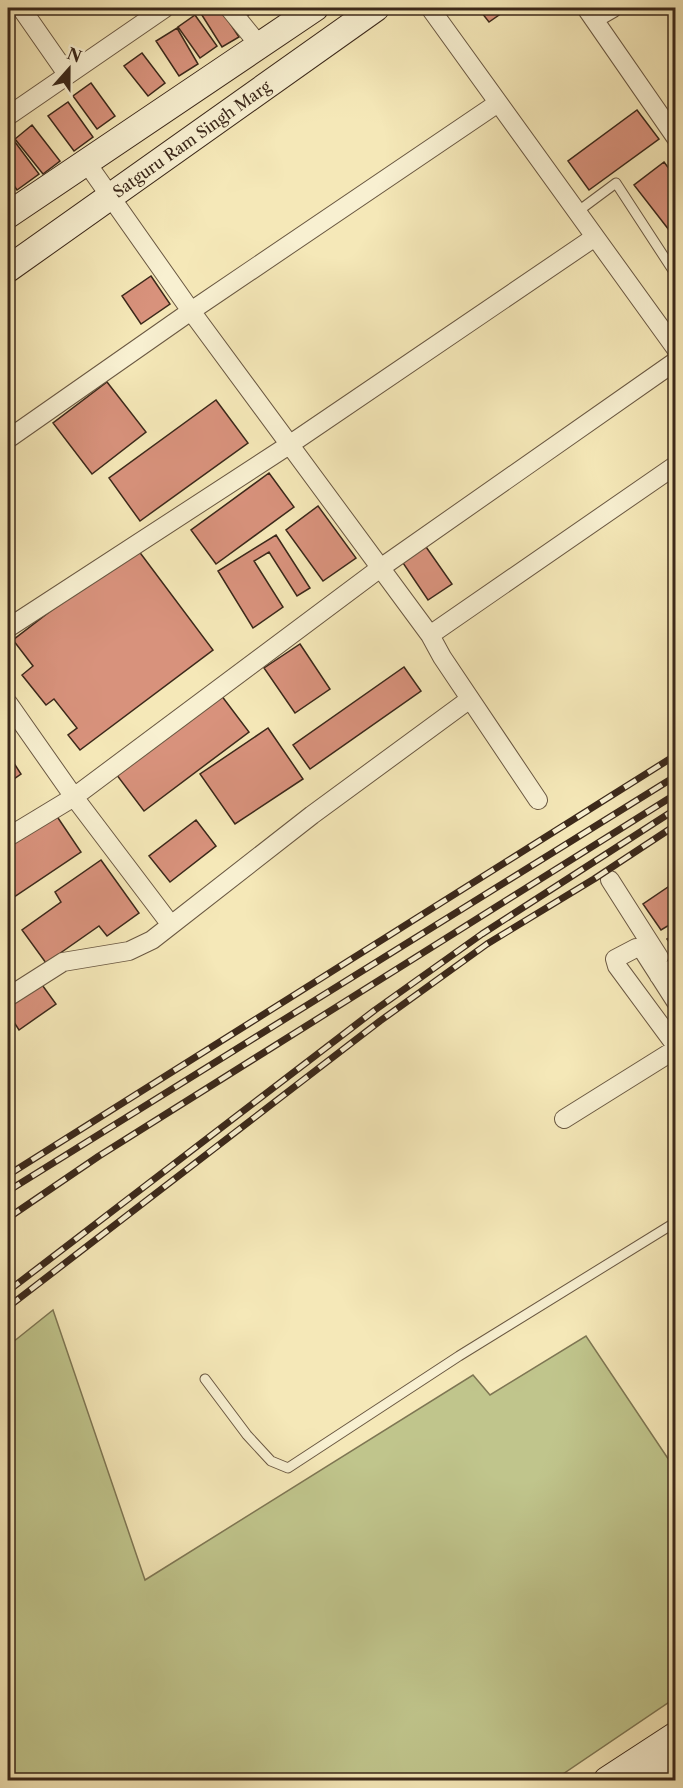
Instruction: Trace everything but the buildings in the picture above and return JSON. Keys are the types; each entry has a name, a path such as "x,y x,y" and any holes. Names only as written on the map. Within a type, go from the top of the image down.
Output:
{"main road":[{"path":"8,215 315,8"},
{"name":"Satguru Ram Singh Marg","path":"8,269 376,8"},
{"path":"607,1780 675,1735"},
{"path":"646,1780 675,1760"}],"street":[{"path":"21,8 66,74"},
{"path":"8,116 165,8"},
{"path":"229,8 259,45"},
{"path":"430,8 595,237 674,342"},
{"path":"613,8 590,13 674,131"},
{"path":"8,439 191,311 498,103"},
{"path":"86,162 191,311 379,569 430,635 538,800"},
{"path":"8,628 289,445 595,237"},
{"path":"8,837 74,797 379,569 675,361"},
{"path":"430,635 675,465"},
{"path":"8,997 56,965 71,960 129,951 152,940 312,815 471,699"},
{"path":"8,703 74,797 171,925"},
{"path":"610,880 667,971 675,1002"},
{"path":"564,1119 675,1047 617,966 615,959 639,947 667,971"}],"lane":[{"path":"577,212 616,183 675,275"},
{"path":"205,1379 247,1435 271,1461 288,1468 459,1356 675,1222"}],"green space":[{"path":"53,1310 145,1580 473,1375 490,1395 586,1336 675,1469 675,1698 554,1780 8,1780 8,1346"}],"railway":[{"path":"8,1175 676,755"},
{"path":"8,1191 676,776"},
{"path":"8,1218 99,1156 676,794"},
{"path":"8,1291 375,1010 482,934 676,809"},
{"path":"8,1307 380,1021 487,944 594,879 676,825"}]}
